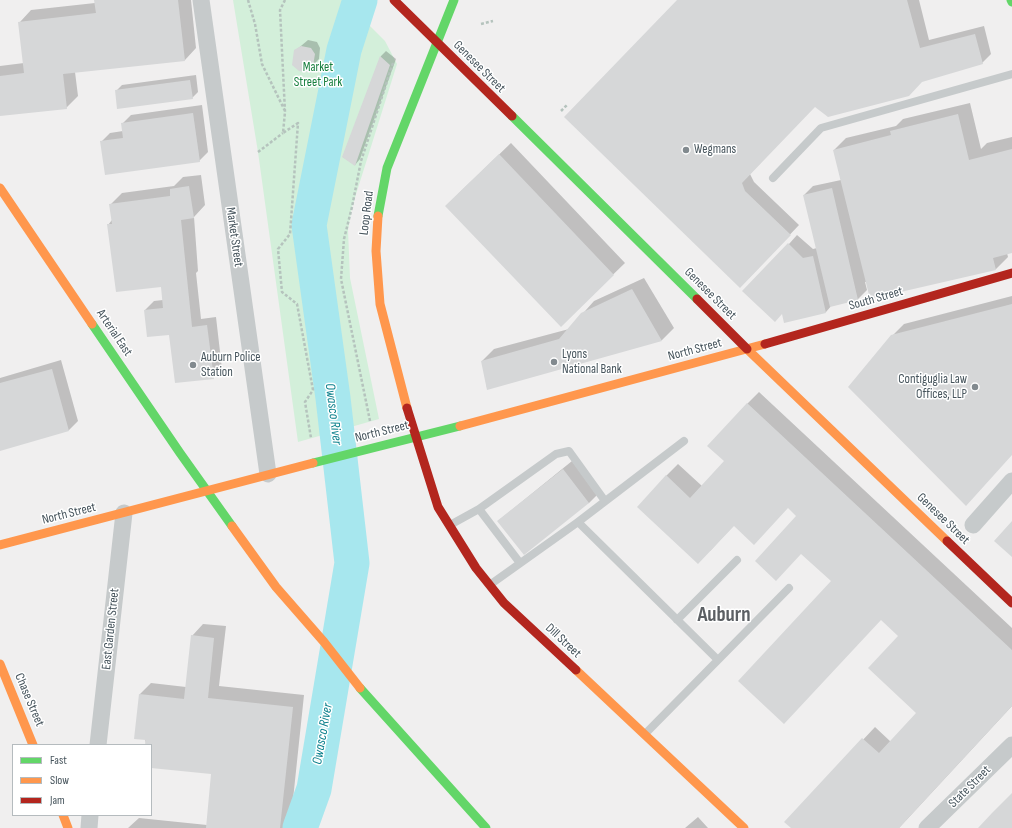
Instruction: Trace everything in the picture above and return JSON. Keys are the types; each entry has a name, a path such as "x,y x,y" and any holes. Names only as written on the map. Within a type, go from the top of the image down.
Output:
{"main road":[{"name":"Genesee Street","path":"394,0 747,349 1012,603"},
{"name":"Loop Road","path":"415,437 380,304 376,251 378,209 387,168 454,0"},
{"name":"Arterial East","path":"0,188 207,492 276,587 324,642 358,686 486,828"},
{"name":"South Street","path":"747,349 1012,273"},
{"name":"North Street","path":"0,545 207,492 268,474 415,437 747,349"},
{"name":"Dill Street","path":"415,437 438,507 476,568 504,602 542,640 744,828"},
{"name":"Chase Street","path":"0,664 34,744"},
{"path":"62,816 68,828"}],"street":[{"name":"Market Street","path":"201,0 268,474"},
{"path":"973,525 1012,481"},
{"name":"East Garden Street","path":"98,744 124,513"},
{"name":"State Street","path":"927,828 1012,745"},
{"path":"89,828 90,816"}],"lane":[{"path":"773,178 821,128 1012,74"},
{"path":"490,585 578,522 684,441"},
{"path":"449,525 479,508 556,454 569,451 605,501"},
{"path":"479,508 520,563"},
{"path":"578,522 718,660"},
{"path":"677,620 736,560"},
{"path":"644,734 790,588"}],"path":[{"path":"248,0 255,24 262,64 285,112"},
{"path":"283,132 285,112 280,10 285,0"},
{"path":"480,24 493,21"},
{"path":"561,111 567,105"},
{"path":"258,152 283,132 298,123 290,234 278,249 282,292 297,304 313,390 305,402 311,438"}],"green space":[{"name":"Market Street Park","path":"233,0 344,0 385,41 397,64 352,207 348,230 350,278 379,419 298,442 258,152"}],"building":[{"path":"94,0 178,0 185,61 63,74 67,109 0,116 0,76 24,73 18,22 96,13"},
{"name":"Wegmans","path":"677,0 907,0 920,48 975,34 983,64 922,82 909,96 828,117 815,107 742,183 745,191 791,235 740,288 564,117"},
{"path":"301,46 311,48 315,54 313,66 308,72 299,71 292,65 294,50"},
{"path":"380,56 390,65 355,166 342,157"},
{"path":"190,80 193,99 117,109 115,90"},
{"path":"193,113 200,162 105,175 100,141 123,138 121,123"},
{"path":"958,114 969,160 1012,149 1012,253 993,258 996,270 870,299 833,150 891,135 890,131"},
{"path":"499,154 614,275 561,327 445,206"},
{"path":"189,186 194,218 181,220 192,327 207,325 214,379 175,383 169,335 147,337 144,310 163,308 161,287 116,292 107,224 112,224 109,204 170,196 170,189"},
{"path":"832,188 858,300 830,307 803,195"},
{"path":"788,243 803,258 813,256 826,313 784,323 782,314 775,322 742,291"},
{"path":"632,289 662,341 487,390 481,361 559,339 581,313"},
{"path":"1012,304 1012,455 966,506 848,387 891,335"},
{"path":"52,369 69,431 0,451 0,383"},
{"path":"747,403 1012,650 1012,706 899,828 791,828 784,822 862,738 879,753 916,713 868,668 898,636 881,620 784,724 738,681 831,581 801,554 776,581 755,561 796,516 788,508 754,545 734,526 698,564 637,507 666,475 690,498 724,461 707,446"},
{"path":"563,469 589,503 524,555 497,521"},
{"path":"1012,521 1012,557 994,541"},
{"path":"191,635 214,638 208,698 293,707 280,828 206,828 211,774 152,768 152,744 145,744 146,740 134,739 139,694 184,699"},
{"path":"1012,793 1012,828 978,828 992,813"}],"waterway":[{"name":"Owasco River","path":"300,828 314,789 352,563 333,398 309,225 344,50 360,0"}],"traffic: fast":[{"path":"378,216 387,168 454,0"},
{"path":"512,116 697,299"},
{"path":"92,324 232,526"},
{"path":"313,463 460,426"},
{"path":"360,688 486,828"}],"traffic: slow":[{"path":"0,188 92,324"},
{"path":"378,216 376,251 380,304 407,408"},
{"path":"460,426 765,344"},
{"path":"747,349 947,541"},
{"path":"0,545 313,463"},
{"path":"232,526 276,587 324,642 360,688"},
{"path":"0,664 33,744"},
{"path":"576,670 744,828"},
{"path":"63,816 68,828"}],"traffic: jam":[{"path":"394,0 512,116"},
{"path":"765,344 1012,273"},
{"path":"697,299 747,349"},
{"path":"407,408 438,507 476,568 504,603 576,670"},
{"path":"947,541 1012,603"}],"place":[{"name":"Wegmans","path":"686,150"},
{"name":"Lyons National Bank","path":"554,362"},
{"name":"Auburn Police Station","path":"193,365"},
{"name":"Contiguglia Law Offices, LLP","path":"975,387"}],"district":[{"name":"Auburn","path":"724,616"}]}
